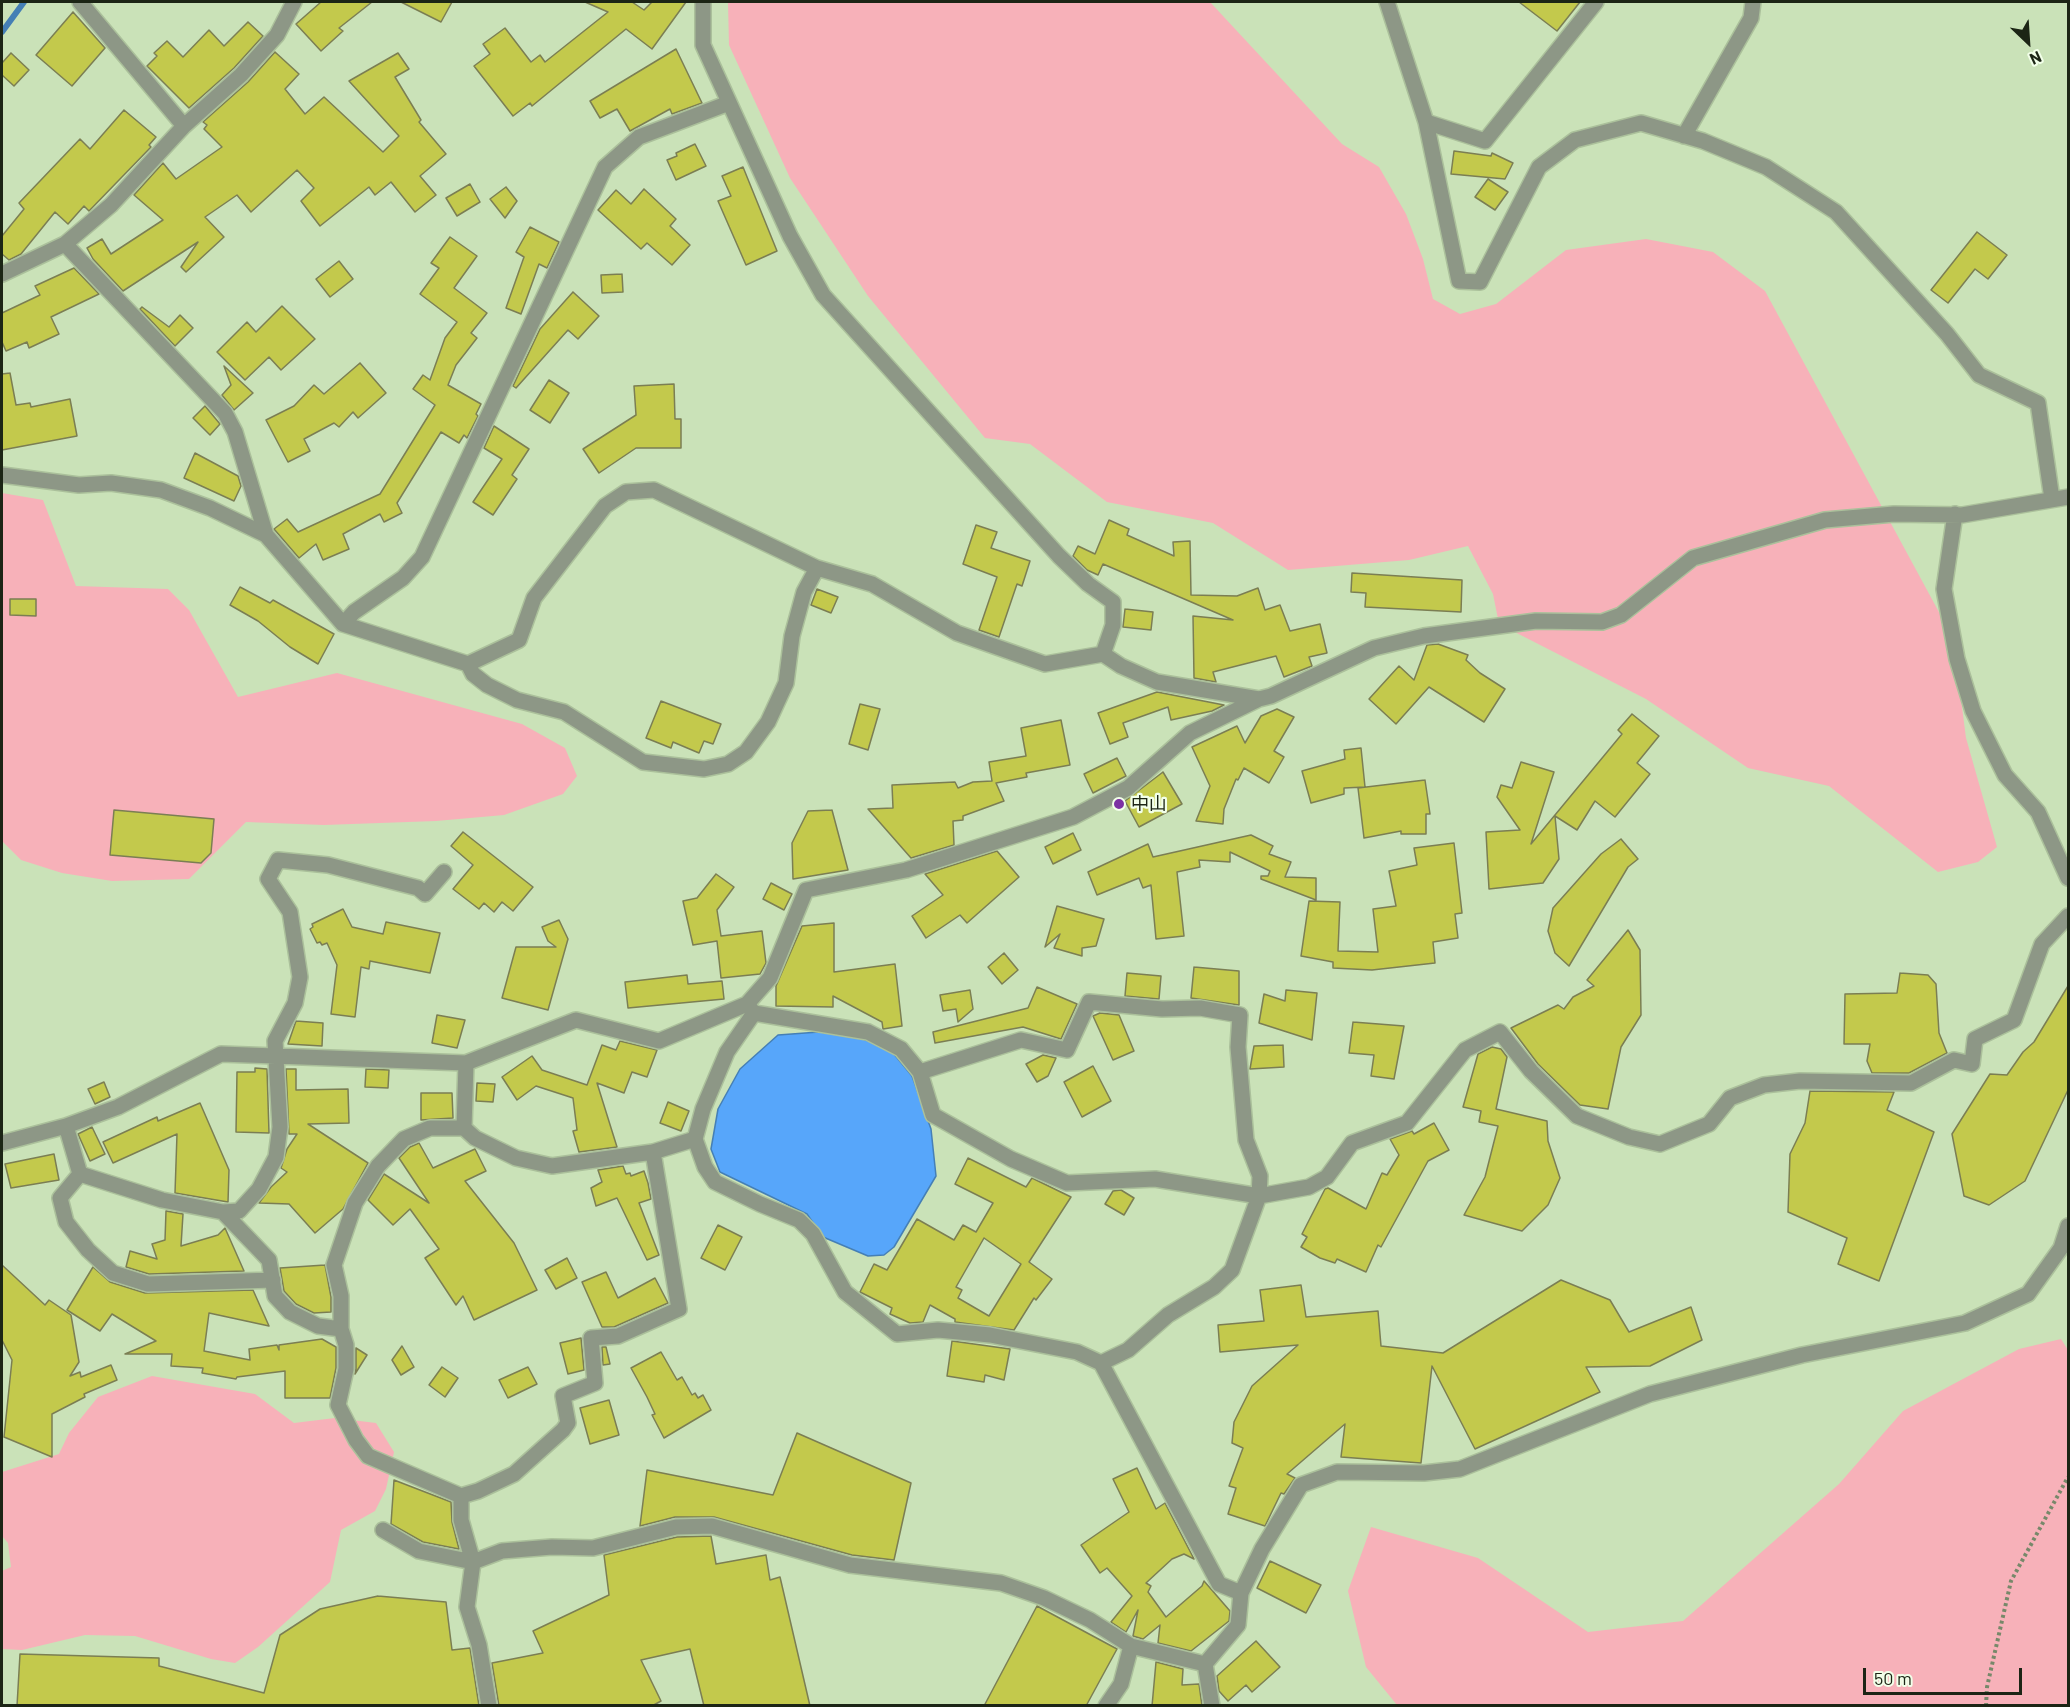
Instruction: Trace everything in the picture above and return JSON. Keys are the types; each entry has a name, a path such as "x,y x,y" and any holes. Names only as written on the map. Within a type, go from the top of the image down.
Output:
{"street":[{"path":"81,2 183,126"},
{"path":"2,274 65,244 111,205 183,126 241,75 277,35 294,2"},
{"path":"703,2 703,45 790,237 823,296 1059,556 1088,584 1113,602 1113,625 1103,654"},
{"path":"1387,2 1426,122 1459,281 1480,282 1539,167 1575,140 1641,123 1684,136 1766,167 1836,212 1947,334 1979,375 2038,404 2052,499"},
{"path":"1426,122 1485,141 1596,2"},
{"path":"1684,136 1751,18 1753,2"},
{"path":"343,624 354,612 403,578 422,556 605,167 639,137 729,103"},
{"path":"65,244 225,413 235,432 266,535"},
{"path":"2,475 79,485 111,483 161,490 210,508 266,535 343,624 468,664 519,640 534,598 605,506 626,492 654,490 817,568 872,584 957,633 1045,664 1103,654 1121,666 1157,682 1259,699"},
{"path":"1241,1593 1219,1584 1101,1364 1077,1352 990,1335 938,1330 897,1334 845,1292 813,1234 799,1220 715,1182 705,1167 695,1138 703,1109 727,1052 770,978 806,890 906,870 1073,818 1128,788 1191,733 1259,699 1271,696 1374,648 1424,636 1536,621 1602,622 1621,615 1693,558 1825,520 1894,514 1996,511 2068,497"},
{"path":"1955,514 1944,589 1957,660 1973,711 2005,775 2038,812 2068,878"},
{"path":"468,664 473,674 487,685 517,700 564,712 643,762 704,769 728,764 746,752 768,722 786,683 795,625 804,592 817,568"},
{"path":"80,1174 162,1200 223,1212 238,1211 259,1189 276,1157 280,1127 275,1041 295,1003 300,977 290,912 268,879 279,860 328,865 418,888 424,894 444,872"},
{"path":"2,1143 66,1126 118,1107 222,1054 466,1063 576,1020 659,1041 751,1008 868,1032 901,1049 920,1072 933,1114 1011,1158 1067,1183 1155,1179 1259,1196 1309,1187 1327,1178 1352,1143 1407,1123 1465,1050 1500,1032 1531,1071 1577,1116 1629,1137 1660,1144 1709,1125 1730,1098 1764,1085 1800,1081 1911,1083 1954,1060 1972,1064 1975,1039 2014,1020 2042,944 2068,916"},
{"path":"920,1072 1021,1040 1067,1050 1089,1002 1162,1009 1200,1008 1240,1015 1238,1047 1246,1140 1260,1176 1259,1196 1232,1270 1214,1287 1168,1315 1128,1350 1101,1364"},
{"path":"464,1128 466,1063"},
{"path":"66,1126 80,1174"},
{"path":"653,1152 679,1309 618,1336 591,1338 595,1383 563,1396 568,1423 514,1474 478,1491 461,1496 368,1456 356,1440 338,1405 346,1369 346,1345 341,1329 341,1296 334,1265 355,1203 378,1167 404,1139 430,1128 464,1128 475,1138 516,1158 552,1166 653,1152 695,1138"},
{"path":"80,1174 60,1198 66,1222 88,1250 113,1273 148,1284 273,1280"},
{"path":"223,1212 269,1260 275,1296 290,1312 318,1326 341,1329"},
{"path":"1212,1706 1205,1664 1238,1625 1241,1593 1262,1549 1301,1485 1337,1472 1424,1473 1460,1469 1650,1394 1802,1355 1965,1323 2028,1294 2061,1248 2068,1226"},
{"path":"461,1496 461,1520 473,1562 467,1607 479,1645 489,1706"},
{"path":"383,1530 419,1551 473,1562 502,1551 552,1547 593,1548 676,1527 712,1526 850,1565 1001,1583 1044,1598 1090,1620 1131,1646 1205,1664"},
{"path":"1106,1706 1121,1684 1131,1646"}],"path":[{"path":"1986,1706 1987,1687 2011,1581 2068,1477"}],"shaded area":[{"path":"728,2 1210,2 1342,144 1379,167 1406,214 1423,259 1433,299 1460,314 1496,304 1566,250 1646,239 1713,252 1765,291 1953,638 1966,738 1997,847 1978,862 1938,872 1829,786 1748,768 1646,699 1499,624 1493,594 1468,546 1409,560 1288,570 1213,523 1107,502 1030,444 985,438 868,296 790,178 729,45"},
{"path":"2,493 43,500 76,586 168,589 189,610 238,697 337,673 522,724 565,748 577,776 563,794 504,815 436,821 324,825 246,822 189,879 112,881 62,873 21,860 2,841"},
{"path":"2061,1339 2068,1350 2068,1705 1397,1705 1366,1667 1348,1591 1371,1527 1478,1558 1588,1632 1683,1621 1839,1484 1903,1411 2019,1349"},
{"path":"152,1376 255,1394 294,1423 335,1418 376,1423 394,1452 386,1489 375,1511 341,1530 330,1582 258,1647 235,1663 211,1659 135,1636 85,1635 22,1650 2,1649 2,1571 11,1567 8,1543 2,1536 2,1472 59,1454 69,1433 98,1397"}],"water":[{"path":"819,1032 854,1036 889,1048 912,1076 931,1129 936,1176 894,1247 884,1255 868,1256 823,1237 807,1214 720,1172 711,1149 718,1109 740,1069 778,1035"}],"building":[{"path":"321,2 372,2 339,28 343,31 321,51 296,24"},
{"path":"401,2 452,2 441,22"},
{"path":"585,2 632,2 644,10 652,2 686,2 652,49 626,29 532,106 530,103 513,116 474,66 490,54 483,44 505,28 531,62 540,55 545,62 608,12"},
{"path":"1519,2 1580,2 1557,31"},
{"path":"73,12 105,48 72,86 36,55"},
{"path":"248,22 263,36 234,68 189,108 147,66 157,56 154,53 167,41 183,57 209,30 224,46"},
{"path":"676,49 702,103 672,114 670,109 630,131 617,109 600,118 590,101"},
{"path":"275,52 299,74 285,89 305,114 324,97 383,152 399,136 349,81 398,53 409,69 395,77 421,120 419,122 446,154 420,176 436,195 415,212 391,182 375,195 369,187 320,226 301,201 314,188 297,170 251,212 237,195 205,217 224,237 186,272 181,267 198,242 123,291 93,259 87,248 102,239 111,254 163,220 134,195 163,163 176,179 222,147 204,129 207,125 203,122 248,82"},
{"path":"11,53 29,70 14,86 2,75 2,63"},
{"path":"124,110 156,137 149,145 151,147 89,211 84,206 68,224 55,212 21,254 9,260 2,254 2,236 24,209 19,203 80,139 90,149"},
{"path":"695,144 706,166 676,180 667,160"},
{"path":"1454,151 1491,156 1492,153 1513,163 1505,179 1451,174"},
{"path":"743,167 777,251 746,265 718,201 731,196 722,176"},
{"path":"1488,179 1508,192 1495,210 1475,197"},
{"path":"470,184 480,202 457,216 446,198"},
{"path":"506,187 517,201 505,218 490,199"},
{"path":"644,189 676,219 670,226 690,245 672,265 647,243 641,249 598,210 616,190 631,204"},
{"path":"530,227 559,242 547,268 539,264 521,314 506,308 524,257 516,252"},
{"path":"1977,232 2007,255 1988,279 1975,269 1948,303 1931,290"},
{"path":"450,237 477,256 454,288 487,313 471,333 477,338 456,365 448,385 481,404 476,414 478,416 467,438 464,435 459,443 441,432 397,503 402,513 384,522 380,514 343,534 349,549 323,560 316,544 299,558 274,529 287,519 298,532 380,494 435,405 413,389 423,375 430,380 445,338 457,322 420,294 439,268 431,263"},
{"path":"339,261 353,279 330,297 316,279"},
{"path":"74,268 99,294 51,317 59,334 29,348 27,342 6,351 2,342 2,313 40,295 35,286"},
{"path":"622,274 623,292 602,293 601,275"},
{"path":"573,292 599,316 578,339 568,330 516,388 513,386 540,329"},
{"path":"282,306 315,339 281,370 269,357 245,380 217,352 247,322 256,332"},
{"path":"142,307 169,327 180,315 193,328 175,346 140,309"},
{"path":"360,363 386,393 358,418 353,412 339,427 334,423 304,439 310,451 288,462 266,420 294,406 314,385 324,394"},
{"path":"224,366 253,393 234,410 222,395 231,385"},
{"path":"10,373 16,405 30,403 31,407 70,399 77,436 2,450 2,374"},
{"path":"549,380 569,393 550,423 530,410"},
{"path":"674,384 675,419 681,419 681,448 636,448 599,473 583,449 636,415 634,386"},
{"path":"205,406 220,424 210,435 193,418"},
{"path":"494,426 529,449 512,475 517,479 493,515 473,502 502,459 484,448"},
{"path":"195,453 238,476 241,486 234,501 184,478"},
{"path":"1109,520 1129,529 1127,535 1174,556 1173,542 1190,541 1191,595 1237,596 1258,588 1265,610 1280,605 1290,631 1320,624 1327,653 1309,657 1312,666 1284,677 1276,656 1213,672 1216,682 1194,678 1193,616 1233,620 1103,564 1098,575 1087,570 1073,556 1078,546 1095,554"},
{"path":"976,525 997,532 991,548 1030,561 1022,586 1017,584 999,637 979,630 997,577 963,564"},
{"path":"1352,573 1462,580 1461,612 1365,607 1366,593 1351,592"},
{"path":"240,587 270,603 273,600 334,634 318,664 290,647 258,621 230,605"},
{"path":"817,589 838,597 831,613 811,605"},
{"path":"10,599 36,599 36,616 10,615"},
{"path":"1125,609 1153,612 1151,630 1123,627"},
{"path":"1438,644 1468,655 1466,660 1480,673 1505,689 1484,722 1429,687 1396,724 1369,699 1399,666 1414,680 1427,645"},
{"path":"1157,692 1224,705 1212,711 1171,720 1168,707 1123,723 1128,737 1110,744 1098,713"},
{"path":"661,701 721,724 713,744 704,741 699,753 673,742 671,748 646,738"},
{"path":"860,704 880,709 868,750 849,744"},
{"path":"1277,709 1294,717 1274,751 1284,757 1269,783 1244,768 1238,780 1236,779 1224,809 1223,824 1196,821 1210,786 1192,747 1237,726 1245,743 1261,716"},
{"path":"1632,714 1659,736 1637,763 1650,774 1615,817 1595,801 1577,830 1555,816 1559,859 1543,883 1489,889 1486,832 1520,830 1497,797 1501,785 1512,788 1521,762 1554,772 1531,844 1622,734 1618,730"},
{"path":"1061,720 1070,765 1026,773 1027,777 996,783 1004,801 963,816 963,820 953,821 954,845 911,858 868,809 893,808 892,785 955,782 958,788 973,782 992,781 989,762 1026,756 1021,728"},
{"path":"1361,748 1365,787 1344,788 1344,794 1311,803 1302,771 1345,759 1344,750"},
{"path":"1117,758 1126,776 1093,793 1084,774"},
{"path":"1163,772 1182,804 1139,827 1125,801"},
{"path":"1425,780 1430,814 1426,814 1426,834 1401,834 1401,831 1364,838 1358,788"},
{"path":"114,810 214,819 211,853 201,863 110,855"},
{"path":"832,810 848,870 793,879 792,843 808,811"},
{"path":"463,832 533,887 513,911 502,902 494,912 484,903 479,909 453,889 473,865 451,846"},
{"path":"1073,833 1081,850 1053,864 1045,847"},
{"path":"1251,835 1273,846 1269,854 1291,862 1285,877 1316,878 1316,900 1261,879 1261,876 1268,876 1270,871 1230,852 1230,862 1199,860 1200,867 1177,872 1184,936 1156,939 1151,885 1143,888 1139,878 1097,895 1088,872 1148,844 1153,857"},
{"path":"1621,839 1638,859 1628,867 1569,966 1555,953 1548,931 1553,908 1601,854"},
{"path":"1454,843 1462,913 1455,914 1458,938 1433,942 1435,963 1372,970 1333,968 1333,962 1301,956 1309,901 1340,902 1338,951 1378,952 1373,909 1396,906 1389,871 1417,865 1414,848"},
{"path":"997,851 1019,877 967,923 960,915 926,938 912,916 943,895 925,874"},
{"path":"716,874 734,887 717,910 721,936 762,931 766,963 760,974 721,978 717,941 693,945 683,901 697,898"},
{"path":"771,883 792,894 784,910 763,899"},
{"path":"1057,906 1104,919 1096,946 1082,948 1082,956 1054,948 1060,934 1045,947"},
{"path":"343,909 352,927 383,934 386,922 440,933 430,973 370,961 369,969 361,967 355,1017 331,1014 337,965 327,943 322,945 320,942 317,943 310,929 313,927 312,924"},
{"path":"559,920 568,939 548,1010 502,998 516,947 556,947 548,941 542,927"},
{"path":"834,923 834,972 895,964 902,1026 883,1029 882,1022 833,996 833,1007 776,1006 776,986 802,926"},
{"path":"1628,930 1640,950 1641,1015 1621,1047 1608,1109 1580,1105 1538,1064 1511,1028 1558,1005 1564,1009 1573,997 1594,986 1587,980"},
{"path":"1004,953 1018,970 1002,984 988,967"},
{"path":"1194,967 1239,971 1239,1005 1191,998"},
{"path":"1127,973 1161,976 1159,999 1125,996"},
{"path":"1900,973 1928,975 1936,984 1939,1033 1947,1053 1909,1073 1872,1073 1867,1061 1870,1044 1844,1044 1845,994 1897,993"},
{"path":"687,975 688,984 722,981 724,999 628,1008 625,982"},
{"path":"2068,986 2068,1090 2025,1181 1989,1205 1964,1196 1952,1134 1990,1074 2007,1075 2023,1052 2034,1042"},
{"path":"1037,987 1077,1004 1061,1039 1023,1027 935,1043 933,1032 1028,1008"},
{"path":"970,990 973,1009 958,1022 956,1009 943,1011 940,995"},
{"path":"1286,990 1317,993 1312,1040 1259,1023 1264,994 1285,1001"},
{"path":"1100,1013 1119,1015 1134,1051 1113,1060 1093,1016"},
{"path":"437,1015 465,1020 457,1048 432,1043"},
{"path":"296,1021 323,1023 322,1046 288,1044"},
{"path":"1353,1022 1404,1026 1394,1079 1371,1076 1374,1055 1349,1053"},
{"path":"620,1041 657,1050 647,1077 632,1072 624,1093 597,1083 617,1147 579,1152 573,1131 577,1130 573,1098 536,1086 517,1100 502,1077 532,1056 542,1070 587,1085 602,1045 616,1050"},
{"path":"1283,1045 1284,1067 1250,1069 1254,1046"},
{"path":"1492,1047 1501,1049 1507,1057 1496,1109 1547,1121 1548,1141 1560,1178 1548,1205 1522,1231 1464,1215 1485,1177 1498,1126 1479,1122 1481,1111 1463,1107 1478,1054"},
{"path":"1043,1055 1056,1058 1048,1076 1037,1082 1026,1064"},
{"path":"1093,1066 1111,1101 1082,1117 1064,1082"},
{"path":"255,1068 267,1069 269,1133 236,1132 237,1072 255,1072"},
{"path":"286,1069 296,1069 296,1090 348,1089 349,1123 308,1124 368,1163 343,1209 315,1233 289,1204 259,1203 271,1187 287,1172 281,1168 287,1149 297,1134 289,1134"},
{"path":"366,1069 389,1070 388,1088 365,1087"},
{"path":"104,1082 110,1097 95,1104 88,1089"},
{"path":"477,1083 495,1084 493,1102 476,1101"},
{"path":"1810,1091 1894,1092 1887,1110 1934,1132 1879,1281 1838,1264 1847,1238 1788,1212 1790,1154 1805,1123"},
{"path":"421,1093 452,1093 453,1118 421,1120"},
{"path":"668,1102 689,1111 681,1131 660,1123"},
{"path":"200,1103 229,1170 228,1202 175,1193 177,1134 113,1163 103,1142 157,1117 158,1121"},
{"path":"1434,1123 1449,1150 1428,1161 1381,1247 1378,1245 1366,1272 1337,1259 1335,1263 1320,1258 1301,1247 1307,1237 1302,1234 1325,1189 1328,1188 1366,1209 1382,1173 1387,1175 1399,1155 1390,1139 1412,1131 1414,1134"},
{"path":"92,1127 105,1154 90,1161 78,1134"},
{"path":"419,1143 433,1168 475,1149 486,1171 465,1181 514,1243 537,1290 474,1320 463,1296 456,1305 425,1258 439,1249 410,1209 393,1225 368,1200 384,1174 429,1203 399,1158 410,1147"},
{"path":"54,1154 59,1180 11,1188 5,1164"},
{"path":"968,1158 1026,1187 1032,1178 1071,1197 1029,1262 1052,1279 1036,1300 1034,1298 1014,1330 955,1322 955,1319 930,1305 923,1322 910,1323 890,1314 892,1308 860,1292 874,1264 887,1270 917,1219 954,1240 963,1225 976,1232 993,1203 955,1184","holes":["984,1238 1021,1264 989,1316 958,1298 962,1290 956,1287"]},
{"path":"623,1166 626,1174 630,1173 631,1176 644,1171 648,1183 651,1199 639,1203 659,1255 647,1260 617,1198 596,1206 591,1188 602,1182 598,1170"},
{"path":"1121,1190 1134,1198 1124,1215 1105,1204 1113,1191"},
{"path":"166,1211 183,1214 181,1246 218,1235 225,1228 244,1271 149,1274 126,1267 130,1251 157,1259 152,1244 165,1240"},
{"path":"718,1225 742,1237 725,1270 701,1258"},
{"path":"567,1258 577,1278 556,1289 545,1270"},
{"path":"2,1265 45,1305 49,1300 71,1315 79,1362 70,1376 80,1372 81,1377 111,1365 117,1380 84,1394 85,1397 52,1414 52,1457 4,1437 12,1360 2,1340"},
{"path":"325,1265 331,1297 331,1312 314,1313 296,1304 284,1291 280,1268"},
{"path":"93,1267 110,1282 145,1293 253,1290 269,1326 209,1313 204,1351 250,1360 249,1349 277,1345 279,1350 279,1345 322,1339 336,1347 336,1368 330,1398 285,1398 285,1371 237,1377 236,1379 202,1373 203,1368 171,1366 172,1354 125,1354 156,1341 112,1314 100,1331 67,1310"},
{"path":"606,1272 618,1298 655,1278 668,1303 614,1327 602,1327 582,1282"},
{"path":"1561,1280 1610,1300 1629,1332 1691,1307 1702,1340 1650,1366 1586,1367 1600,1392 1475,1449 1432,1366 1421,1463 1341,1457 1345,1424 1287,1474 1295,1478 1284,1494 1281,1493 1265,1526 1228,1514 1236,1488 1229,1486 1243,1448 1232,1443 1234,1422 1252,1386 1298,1345 1220,1352 1218,1325 1264,1321 1260,1290 1301,1285 1306,1317 1378,1311 1381,1346 1443,1353"},
{"path":"581,1338 584,1370 568,1374 560,1343"},
{"path":"952,1341 1010,1349 1004,1380 985,1375 984,1382 947,1376"},
{"path":"402,1346 414,1367 401,1375 392,1360"},
{"path":"602,1347 606,1347 610,1364 603,1365"},
{"path":"356,1348 367,1355 355,1374 356,1369"},
{"path":"661,1352 677,1380 682,1377 692,1395 695,1393 698,1398 703,1395 711,1410 664,1438 652,1415 655,1414 647,1397 631,1368"},
{"path":"442,1367 458,1378 445,1397 429,1385"},
{"path":"528,1367 537,1384 508,1398 499,1380"},
{"path":"609,1400 619,1435 590,1444 580,1408"},
{"path":"797,1433 911,1483 894,1560 852,1555 714,1517 675,1517 640,1526 647,1470 773,1495"},
{"path":"1137,1468 1156,1509 1165,1503 1194,1559 1184,1554 1172,1559 1146,1583 1151,1586 1148,1592 1166,1617 1202,1586 1204,1581 1230,1611 1229,1621 1191,1651 1158,1643 1160,1625 1143,1639 1133,1636 1138,1610 1126,1632 1111,1622 1132,1596 1107,1568 1100,1573 1081,1545 1129,1512 1113,1479"},
{"path":"394,1480 451,1502 452,1522 459,1549 423,1542 391,1524"},
{"path":"711,1536 716,1564 766,1555 770,1580 780,1577 810,1706 704,1706 690,1649 641,1660 661,1701 652,1706 499,1706 492,1663 543,1653 533,1631 609,1595 604,1555 677,1537"},
{"path":"1270,1561 1321,1585 1306,1613 1257,1588"},
{"path":"378,1596 446,1602 452,1650 470,1648 479,1706 17,1706 20,1654 159,1658 159,1666 264,1693 280,1635 320,1609"},
{"path":"1037,1606 1117,1649 1086,1706 984,1706"},
{"path":"1256,1641 1280,1667 1252,1692 1246,1685 1228,1701 1219,1691 1217,1676"},
{"path":"1156,1662 1183,1669 1182,1685 1199,1684 1202,1706 1152,1706"}],"waterway":[{"path":"2,32 24,2"}],"place":[{"name":"中山","path":"1119,804"}]}
